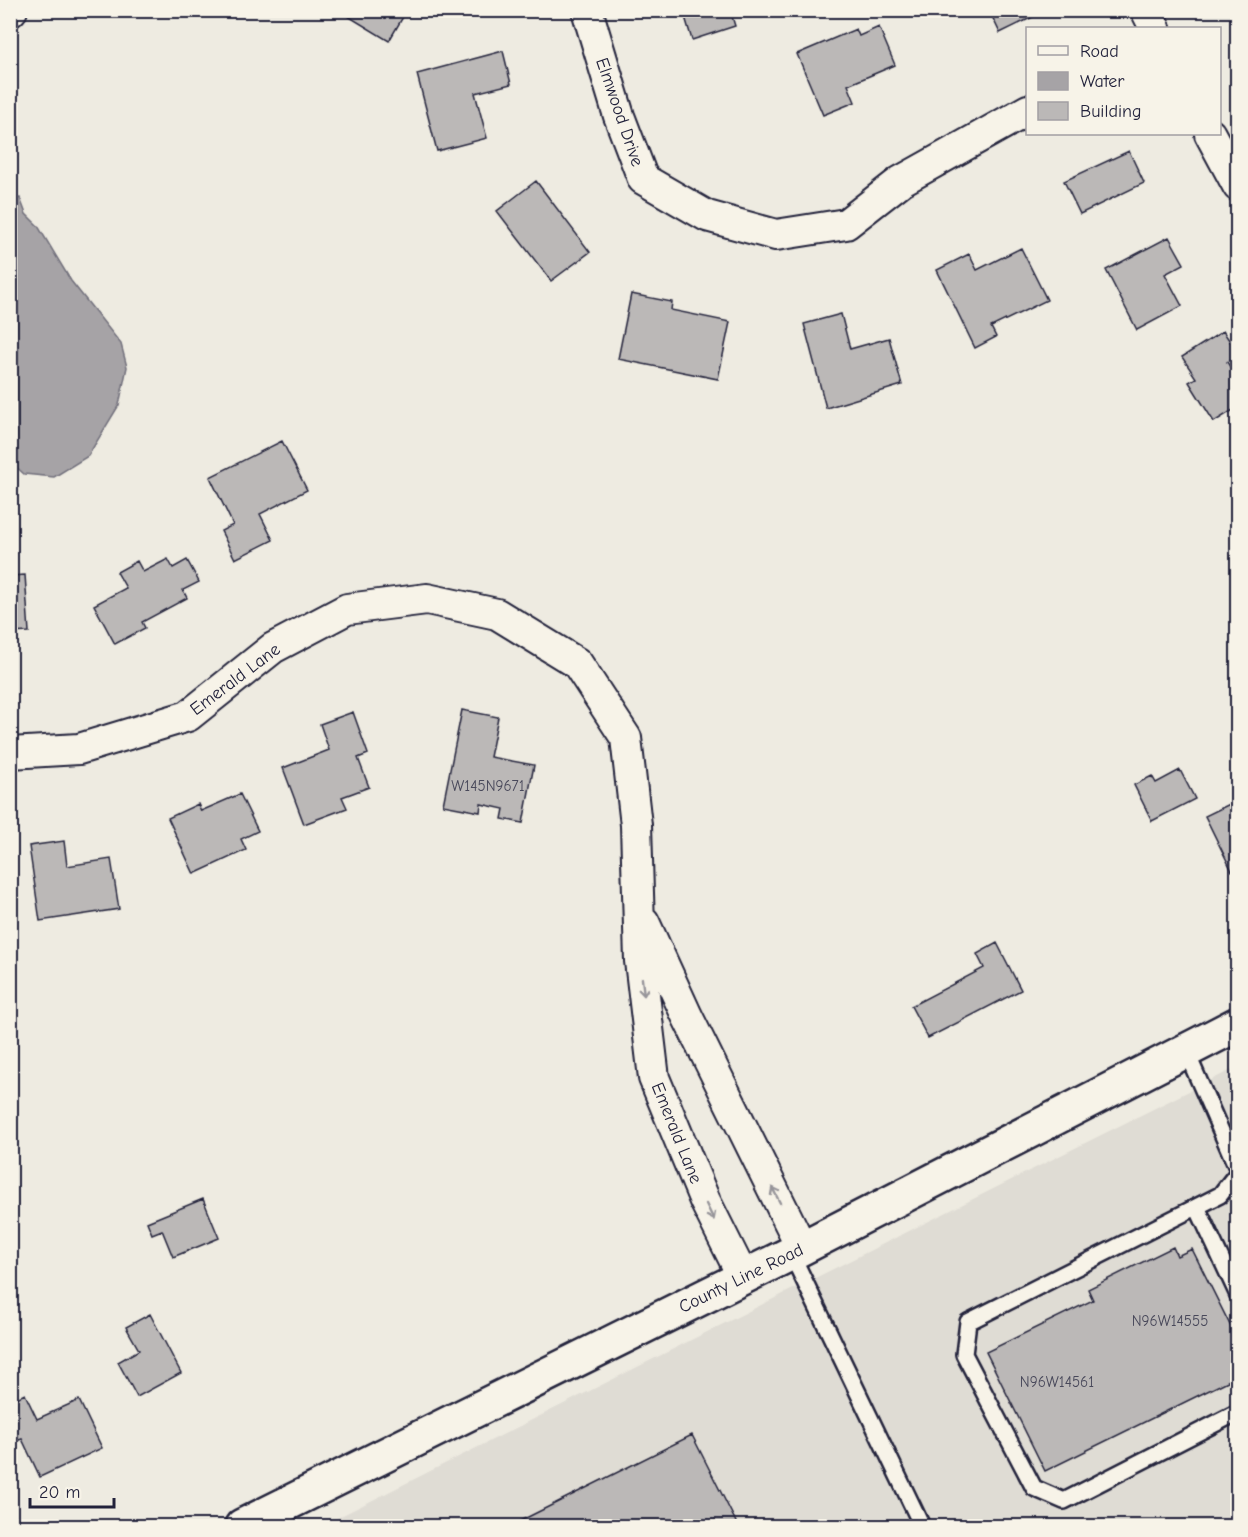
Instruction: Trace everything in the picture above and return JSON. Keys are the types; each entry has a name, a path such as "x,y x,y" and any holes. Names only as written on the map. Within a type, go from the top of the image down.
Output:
{"main road":[{"name":"County Line Road","path":"242,1527 743,1277 1238,1024"}],"street":[{"name":"Elmwood Drive","path":"587,10 619,116 643,179 707,216 776,235 846,224 901,181 1026,111"},
{"path":"1146,10 1154,27"},
{"path":"1211,135 1238,186"},
{"name":"Emerald Lane","path":"10,753 79,749 188,716 273,648 346,609 427,599 497,614 577,663 626,738 636,825 640,961 654,1078 705,1201 743,1277"},
{"name":"Emerald Lane","path":"638,908 796,1250"}],"lane":[{"path":"1186,1051 1238,1171 1220,1195 968,1322 964,1354 1034,1488 1064,1501 1238,1412"},
{"path":"1197,1207 1238,1295"},
{"path":"796,1250 922,1527"}],"shaded area":[{"path":"1237,1067 1237,1526 321,1526 723,1324"}],"water":[{"path":"20,198 26,214 38,226 71,281 121,344 127,367 119,405 88,456 54,477 24,474 11,462 10,201"}],"building":[{"path":"338,10 407,10 389,41"},
{"path":"683,10 730,10 735,26 692,40"},
{"path":"989,10 1047,10 1000,33"},
{"path":"879,27 895,65 848,85 855,102 823,115 797,54 856,29 859,36"},
{"path":"503,51 511,84 475,93 487,138 437,151 417,74"},
{"path":"1129,151 1144,183 1080,214 1064,181"},
{"path":"536,181 590,252 551,281 497,211"},
{"path":"1169,237 1184,264 1165,274 1182,306 1137,330 1106,270"},
{"path":"1021,248 1047,300 991,327 996,337 975,348 937,270 969,254 977,270"},
{"path":"631,294 672,302 671,310 730,322 718,379 618,359"},
{"path":"841,314 850,349 889,338 902,385 826,408 804,324"},
{"path":"1223,331 1238,353 1227,362 1238,379 1238,385 1235,386 1238,390 1238,407 1214,422 1189,382 1196,378 1182,357"},
{"path":"282,441 307,490 260,514 273,540 235,559 221,531 233,525 210,477"},
{"path":"168,559 173,568 187,560 199,582 183,590 187,598 142,622 145,628 115,644 94,605 126,588 117,572 137,561 143,572"},
{"path":"25,575 29,632 10,633 10,576"},
{"path":"462,710 498,717 490,757 534,765 523,823 502,819 504,809 481,804 480,812 443,805"},
{"path":"353,712 368,754 358,758 369,787 342,797 347,808 304,824 283,768 329,750 320,724"},
{"path":"1180,770 1195,799 1152,821 1134,785 1152,776 1156,783"},
{"path":"240,794 258,831 241,839 246,850 194,874 168,818 198,804 201,811"},
{"path":"1238,800 1238,868 1232,871 1205,816"},
{"path":"64,841 67,866 111,859 119,909 40,921 29,846"},
{"path":"997,943 1021,990 928,1038 911,1006 984,968 977,954"},
{"path":"203,1199 219,1238 173,1257 162,1230 152,1234 147,1222"},
{"path":"1173,1247 1177,1256 1192,1249 1238,1341 1238,1376 1045,1471 986,1352 1093,1300 1088,1289"},
{"path":"150,1314 181,1373 137,1397 118,1362 139,1350 126,1327"},
{"path":"25,1394 37,1419 79,1400 102,1448 40,1477 22,1439 10,1443 10,1401"},
{"path":"692,1435 738,1526 510,1526"}]}
